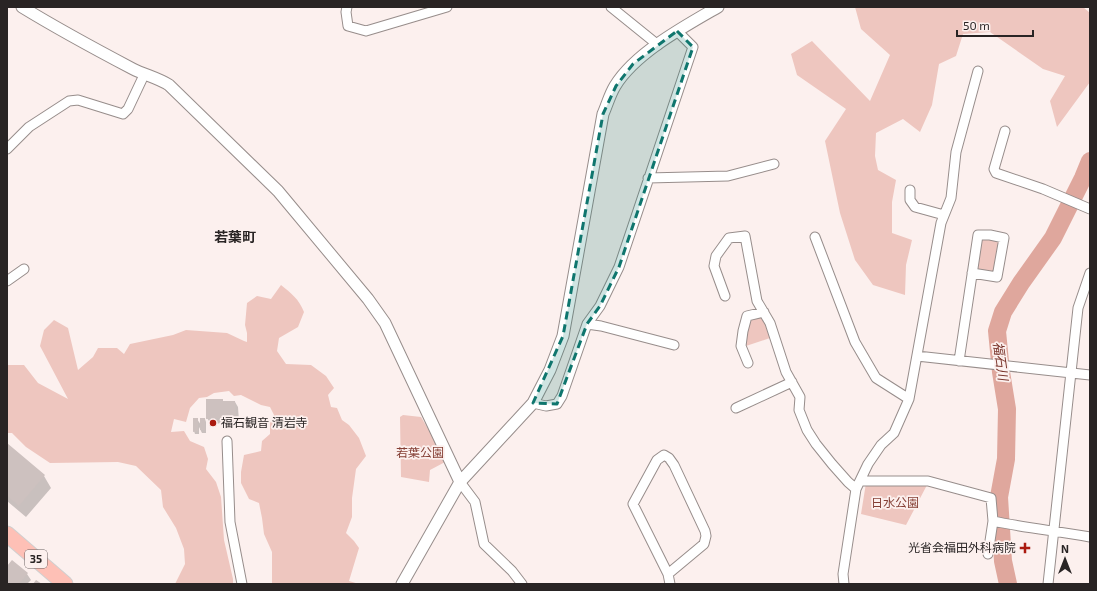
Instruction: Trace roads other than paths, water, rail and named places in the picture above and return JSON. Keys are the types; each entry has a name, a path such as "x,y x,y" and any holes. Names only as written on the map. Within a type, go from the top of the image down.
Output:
{"highway":[{"name":"35","path":"7,534 65,584"}],"street":[{"path":"22,7 68,35 144,75 160,80 169,85 278,191 368,300 388,330 460,482 475,502 484,544 512,571 522,584"},
{"path":"347,7 346,12 348,26 366,31 447,7"},
{"path":"612,7 658,45"},
{"path":"402,584 460,482 533,403 550,370 563,336 603,114 616,86 633,64 676,31 718,7"},
{"path":"533,403 546,406 557,404 562,396 587,324 600,306 618,267 692,47 676,31"},
{"path":"844,584 843,574 858,485 868,464 881,446 894,433 909,399 941,223 951,198 956,152 978,71"},
{"path":"7,149 29,127 70,101 78,100 123,114 128,109 144,75"},
{"path":"1005,131 994,169 996,173 1068,199 1090,209"},
{"path":"648,178 728,176 774,164"},
{"path":"910,190 910,200 915,207 944,215"},
{"path":"959,361 972,273 978,235 990,235 1004,238 997,277 972,273"},
{"path":"725,296 714,266 716,256 729,238 745,236 758,301 770,323 786,372 800,397 799,410 807,430 832,464 848,482 858,485 928,481 991,498 993,522 988,554"},
{"path":"815,237 854,342 876,378 909,399"},
{"path":"7,281 24,269"},
{"path":"1048,584 1078,308 1090,274"},
{"path":"748,363 741,346 747,316 764,312"},
{"path":"587,324 601,326 674,345"},
{"path":"917,356 1090,375"},
{"path":"736,408 792,382"},
{"path":"227,441 230,522 242,584"},
{"path":"668,574 704,544 706,536 674,465 669,458 664,455 657,460 632,504 668,574 670,584"},
{"path":"993,522 1030,528 1055,530 1090,537"}],"waterway":[{"name":"福石川","path":"1008,584 1003,561 999,497 1006,459 1007,409 1001,372 997,331 1003,312 1021,283 1053,238 1090,161"}],"place":[{"name":"福石観音 清岩寺","path":"213,423"},
{"name":"光省会福田外科病院","path":"1025,548"}],"district":[{"name":"若葉町","path":"235,237"}],"park label":[{"name":"若葉公園","path":"420,453"},
{"name":"日水公園","path":"895,503"}]}
